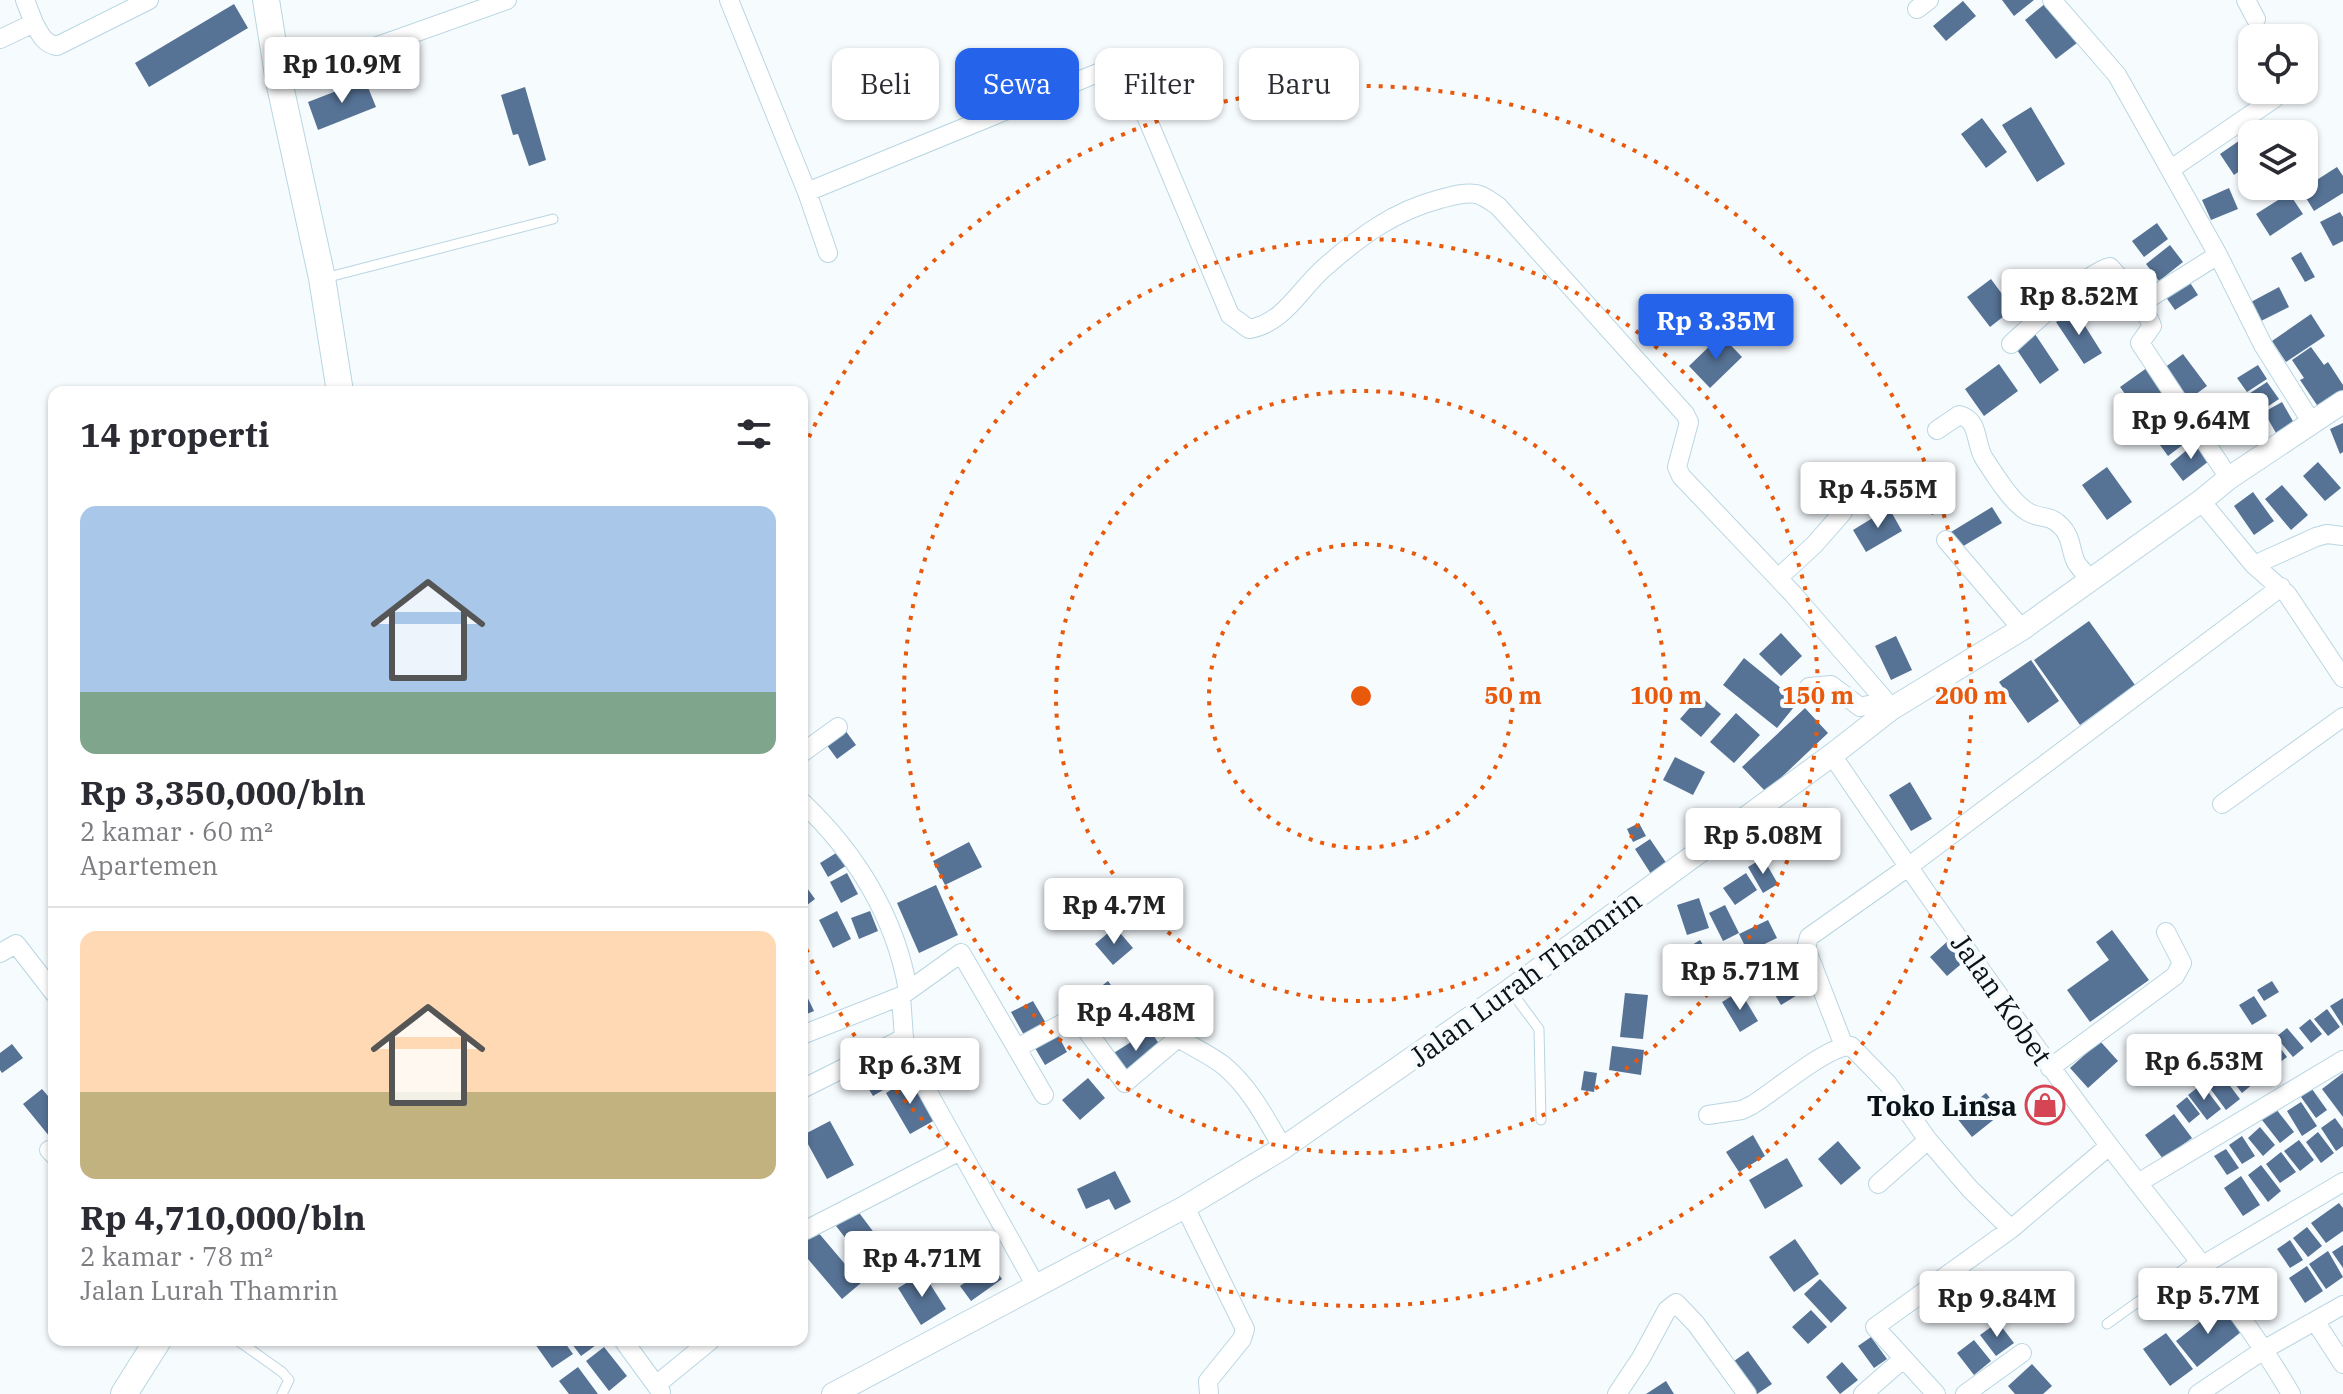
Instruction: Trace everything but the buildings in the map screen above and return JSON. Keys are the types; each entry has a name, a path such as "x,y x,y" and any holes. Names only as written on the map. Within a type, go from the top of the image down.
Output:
{"main road":[{"path":"266,0 279,81 322,278 339,386"},
{"path":"124,1394 154,1346"}],"street":[{"path":"25,0 43,39 49,45 57,46 149,0"},
{"path":"279,81 507,0"},
{"path":"729,0 807,192 828,253"},
{"path":"2052,0 2117,75 2218,255 2263,345 2312,423"},
{"path":"2246,0 2256,19"},
{"path":"0,39 34,23"},
{"path":"807,192 1105,70 1121,71 1133,85 1230,315 1249,329 1264,327 1277,318 1324,267 1382,222 1408,208 1461,194 1480,194 1498,206 1685,414 1689,422 1677,467 1689,488 1778,578 1887,703"},
{"path":"2171,169 2266,104"},
{"path":"2140,304 2218,255"},
{"path":"2011,344 2051,308 2105,268 2115,270 2152,326 2140,343 2229,478"},
{"name":"Jalan Lurah Thamrin","path":"833,1394 858,1388 1036,1286 1185,1207 1283,1148 1510,990 1832,755 1887,703 2022,629 2229,478 2343,402"},
{"path":"1937,430 1959,415 1969,420 1977,432 1978,450 2001,481 2028,512 2051,517 2063,528 2072,543 2075,561 2090,579"},
{"path":"2201,501 2254,565 2281,587 2343,678"},
{"path":"1778,578 1814,545 1843,512"},
{"path":"2254,565 2316,537 2327,534 2343,536"},
{"path":"1946,540 2022,629"},
{"path":"1844,1046 1805,942 2281,587"},
{"path":"1809,687 1831,685 1860,707 1887,703"},
{"path":"2222,804 2343,717"},
{"path":"808,749 838,727"},
{"name":"Jalan Kobet","path":"1832,755 2050,1068 2201,1262 2265,1349 2291,1394"},
{"path":"808,808 829,827 866,879 899,952 904,994 904,1038 914,1067 1036,1286"},
{"path":"2050,1068 2175,976 2182,963 2166,932"},
{"path":"0,953 16,944 48,985"},
{"path":"808,1033 904,994 961,953 1044,1095"},
{"path":"1017,1048 1076,1016 1125,1083 1178,1038 1222,1065 1243,1086 1283,1148"},
{"path":"808,1086 904,1038"},
{"path":"1708,1115 1742,1110 1844,1046 1851,1046 1869,1061 1928,1140 1970,1189 2011,1229"},
{"path":"2138,1183 2343,1060"},
{"path":"1878,1184 1928,1140"},
{"path":"1936,1394 1875,1327 2011,1229 2109,1146"},
{"path":"808,1229 960,1151"},
{"path":"2201,1262 2343,1182"},
{"path":"1185,1207 1245,1329 1242,1339 1208,1381 1209,1394"},
{"path":"1617,1394 1667,1310 1676,1303 1696,1324 1747,1394"},
{"path":"2198,1394 2265,1349 2343,1305"},
{"path":"2315,1321 2343,1364"},
{"path":"628,1346 660,1389 705,1346"},
{"path":"1965,1394 2022,1353"},
{"path":"1863,1394 1903,1359"}],"lane":[{"path":"322,278 553,219"},
{"path":"1510,990 1539,1029 1541,1120"},
{"path":"2107,1324 2201,1262"},
{"path":"245,1346 289,1380 282,1394"}],"place":[{"name":"Toko Linsa","path":"2045,1105"}]}
